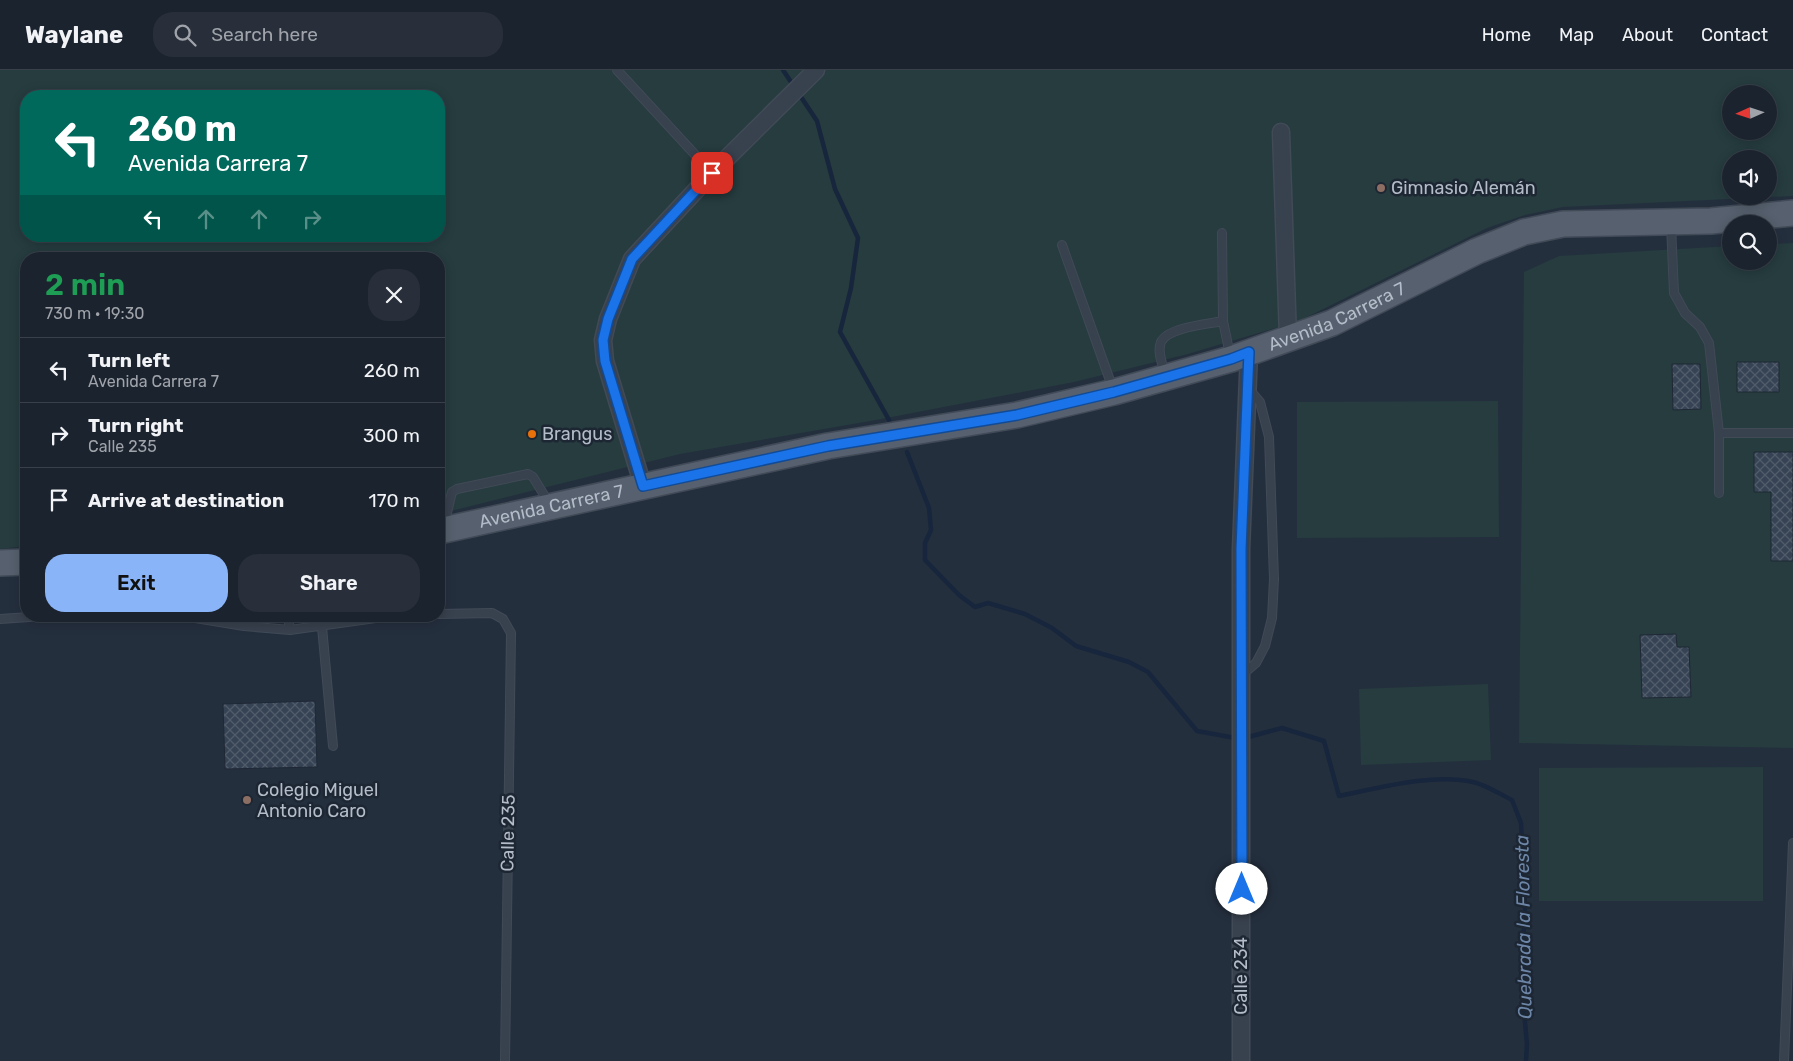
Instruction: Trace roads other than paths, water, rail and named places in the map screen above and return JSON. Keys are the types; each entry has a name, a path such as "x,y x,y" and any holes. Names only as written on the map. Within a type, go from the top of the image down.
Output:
{"main road":[{"name":"Avenida Carrera 7","path":"445,529 828,446 1017,415 1114,392 1240,355 1332,323 1477,251 1524,232 1563,224 1671,223 1793,213"},
{"path":"0,563 20,562"}],"street":[{"path":"643,486 605,361 603,340 608,319 632,259 712,173 811,75"},
{"path":"1281,132 1288,338"},
{"name":"Calle 234","path":"1240,355 1247,388 1241,549 1241,1061"}],"lane":[{"path":"617,70 712,173"},
{"path":"1671,223 1674,293 1685,313 1700,327 1709,343 1719,433 1719,493"},
{"path":"1222,233 1223,321 1240,355"},
{"path":"1062,245 1114,392"},
{"path":"1166,377 1160,354 1161,342 1168,335 1189,327 1223,321"},
{"path":"1241,675 1256,662 1265,646 1272,618 1274,579 1269,437 1260,402 1247,388"},
{"path":"1719,433 1793,434"},
{"path":"445,516 452,492 457,489 528,474 533,478 551,505"},
{"name":"Calle 235","path":"445,614 492,613 503,619 511,633 505,1061"},
{"path":"0,619 20,618"},
{"path":"220,622 290,630 353,622"},
{"path":"289,622 290,630"},
{"path":"322,627 333,746"},
{"path":"1784,1061 1793,842"}],"waterway":[{"name":"Quebrada la Floresta","path":"783,70 817,121 835,189 858,238 851,288 840,332 889,420"},
{"name":"Quebrada la Floresta","path":"907,452 929,508 931,530 925,543 925,560 959,595 975,607 988,603 1025,614 1052,628 1076,646 1129,662 1148,672 1197,731 1241,739 1282,728 1324,741 1339,796 1388,786 1441,779 1478,783 1512,800 1521,823 1525,909 1521,979 1527,1044 1526,1061"}],"place":[{"name":"Gimnasio Alemán","path":"1381,188"},
{"name":"Brangus","path":"532,434"},
{"name":"Colegio Miguel Antonio Caro","path":"247,800"}]}
